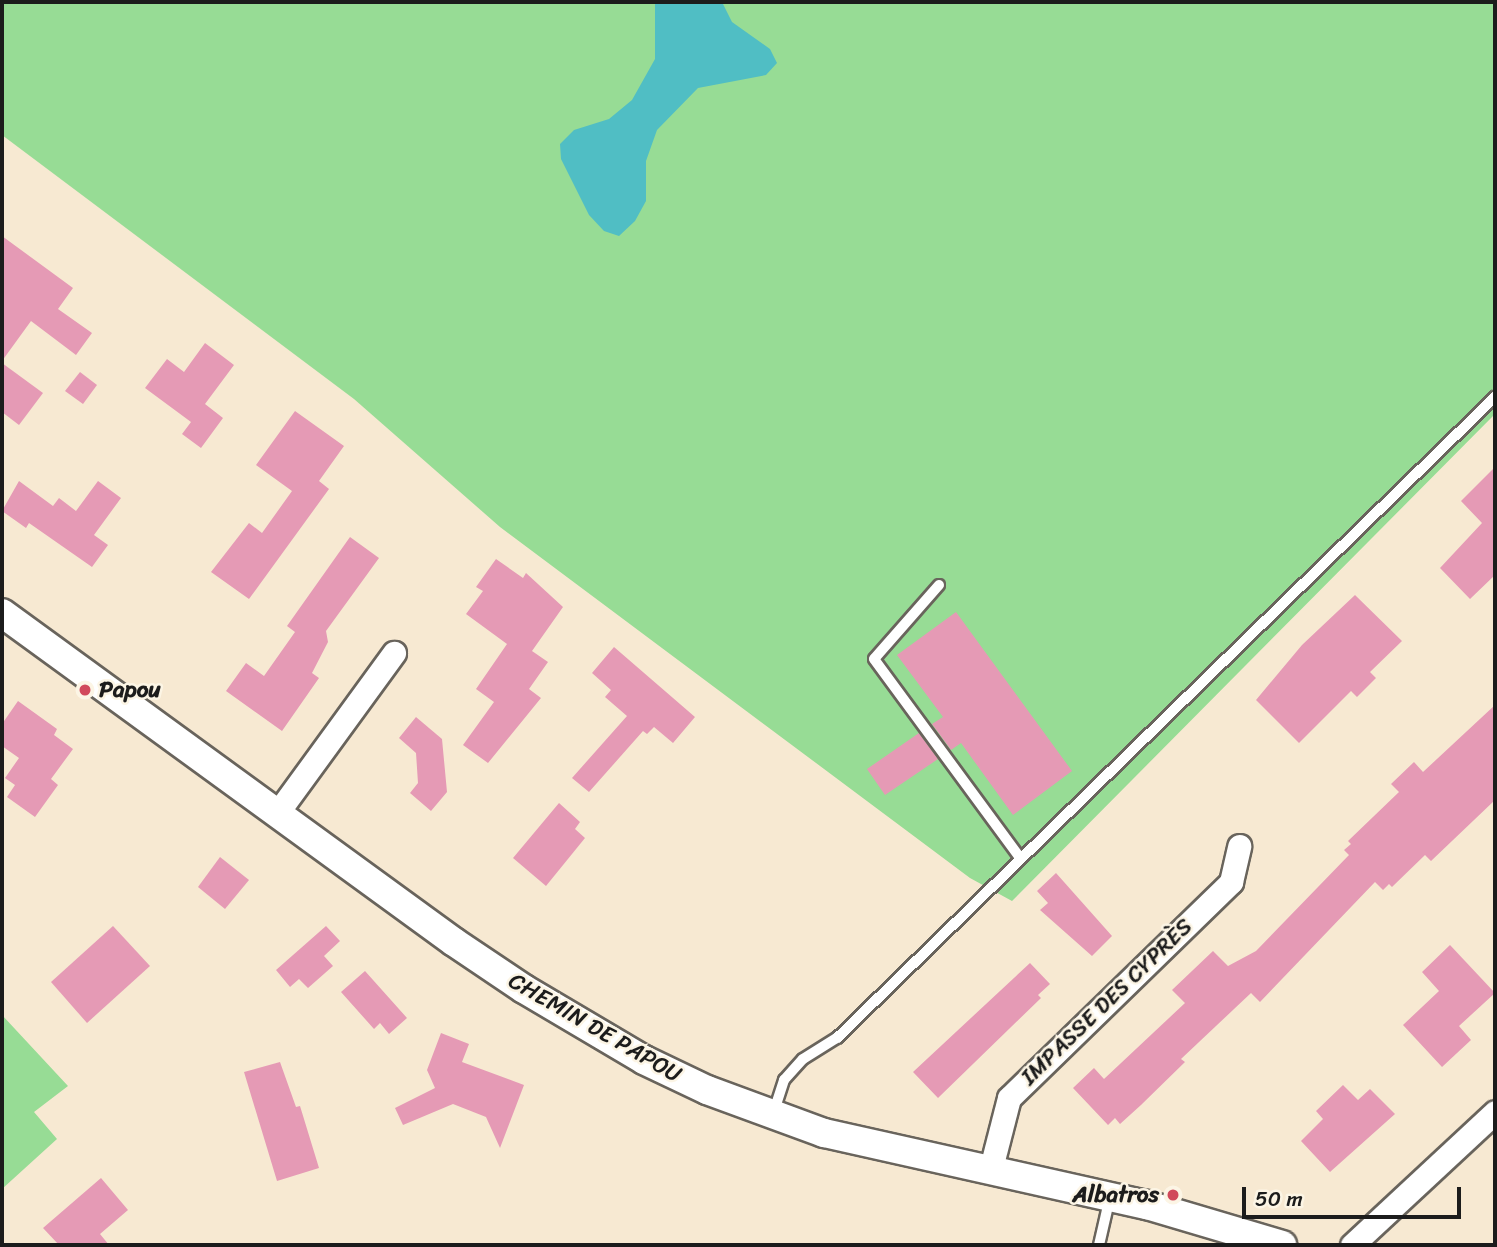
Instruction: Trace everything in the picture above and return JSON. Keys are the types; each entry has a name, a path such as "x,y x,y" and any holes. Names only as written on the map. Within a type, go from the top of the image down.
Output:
{"street":[{"name":"CHEMIN DE PAPOU","path":"2,613 523,989 644,1060 772,1115 824,1133 992,1168 1110,1197 1282,1245"},
{"path":"278,812 394,653"},
{"name":"IMPASSE DES CYPRÈS","path":"992,1168 1009,1098 1231,882 1239,846"},
{"path":"1352,1245 1495,1112"}],"lane":[{"path":"772,1115 784,1080 803,1059 837,1038 1495,397"},
{"path":"939,585 874,659 1020,858"},
{"path":"1099,1245 1110,1197"}],"green space":[{"path":"2,2 1495,2 1495,414 1012,901 970,878 500,527 354,399 2,135"},
{"path":"2,1015 68,1086 34,1112 57,1139 2,1189"}],"water":[{"path":"655,2 722,2 732,22 770,49 777,63 766,75 698,88 657,130 646,161 646,201 635,221 619,236 604,231 589,215 561,159 560,144 574,130 609,119 632,100 655,59"}],"building":[{"path":"2,236 73,288 58,309 92,333 76,355 31,321 2,361"},
{"path":"205,343 234,365 205,404 223,418 201,448 182,434 191,422 145,388 167,359 184,372"},
{"path":"2,363 43,393 19,425 2,412"},
{"path":"80,372 97,385 83,404 65,391"},
{"path":"295,411 344,446 319,481 329,489 249,599 211,572 249,523 262,533 292,491 256,465"},
{"path":"1495,467 1495,575 1470,599 1440,568 1482,523 1461,501"},
{"path":"19,481 53,506 59,498 76,511 98,481 121,498 94,535 108,545 92,567 29,523 26,528 2,511"},
{"path":"350,537 379,558 326,631 328,642 312,673 319,678 282,731 226,691 246,663 264,676 295,632 287,626"},
{"path":"496,559 523,578 526,573 563,607 532,651 548,662 529,689 541,698 488,763 463,745 494,702 476,689 507,644 466,614 483,591 476,587"},
{"path":"1355,595 1402,641 1370,672 1376,678 1357,697 1351,691 1299,743 1256,700 1302,645"},
{"path":"956,612 1072,771 1013,815 961,743 951,750 932,724 943,717 897,655"},
{"path":"614,647 695,717 673,743 654,727 647,734 643,731 589,792 572,778 627,716 605,697 611,690 592,673"},
{"path":"18,701 57,729 54,735 73,749 51,779 58,785 35,817 7,797 15,785 5,778 19,758 2,746 2,724"},
{"path":"1495,705 1495,800 1431,861 1425,855 1392,887 1389,884 1383,890 1375,882 1260,1002 1251,993 1181,1059 1185,1062 1141,1105 1120,1124 1115,1118 1108,1125 1073,1088 1094,1068 1104,1079 1185,1003 1172,990 1213,951 1228,966 1256,951 1349,855 1344,850 1351,844 1348,841 1399,792 1391,784 1414,762 1423,772"},
{"path":"416,717 442,739 447,792 431,811 410,793 418,783 416,753 399,738"},
{"path":"919,733 938,759 885,795 867,769"},
{"path":"559,803 580,822 575,829 585,838 546,886 513,858"},
{"path":"220,857 249,880 225,909 198,887"},
{"path":"1056,873 1112,936 1092,956 1040,910 1048,903 1037,891"},
{"path":"113,926 150,966 87,1023 51,982"},
{"path":"326,926 340,941 324,956 333,966 308,988 299,979 290,987 276,970"},
{"path":"1450,945 1495,993 1459,1026 1471,1040 1442,1067 1403,1025 1439,991 1422,972"},
{"path":"1030,963 1050,984 1038,995 1041,998 938,1098 913,1072"},
{"path":"365,971 407,1018 389,1034 380,1023 374,1029 341,992"},
{"path":"441,1033 469,1044 462,1062 524,1085 500,1148 486,1117 453,1104 403,1125 395,1108 435,1088 427,1070"},
{"path":"280,1062 296,1107 300,1106 319,1168 277,1181 244,1072"},
{"path":"1343,1085 1358,1100 1370,1089 1395,1114 1330,1172 1301,1141 1323,1119 1316,1111"},
{"path":"101,1178 128,1210 100,1234 109,1245 59,1245 43,1228"}],"place":[{"name":"Papou","path":"85,690"},
{"name":"Albatros","path":"1173,1195"}]}
